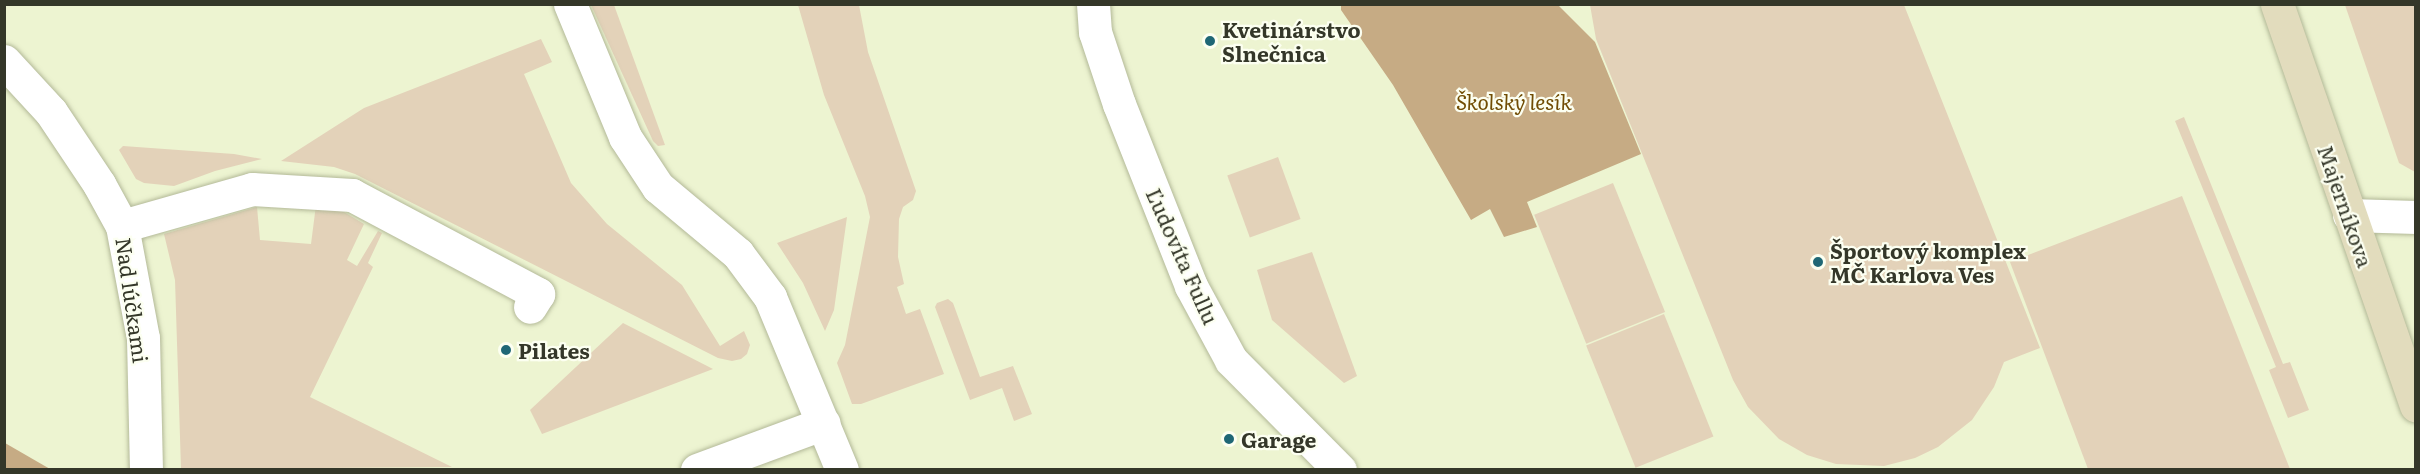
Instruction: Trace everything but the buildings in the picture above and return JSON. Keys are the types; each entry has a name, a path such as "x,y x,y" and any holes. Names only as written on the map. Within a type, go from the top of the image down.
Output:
{"street":[{"path":"570,4 625,137 658,188 738,254 770,297 842,470"},
{"name":"Ľudovíta Fullu","path":"1093,4 1095,32 1119,104 1197,297 1231,360 1340,470"},
{"name":"Majerníkova","path":"2277,4 2415,406"},
{"name":"Nad lúčkami","path":"4,61 51,112 99,184 122,226 143,338 146,470"},
{"path":"122,226 252,189 352,195 537,294 530,307"},
{"path":"2349,215 2415,217"},
{"path":"697,470 824,423"}],"shaded area":[{"path":"591,5 614,5 665,145 658,146 653,141"},
{"path":"798,5 859,5 868,52 916,191 913,200 903,207 899,219 898,257 904,284 897,287 906,314 920,309 944,374 861,404 852,404 837,363 845,345 870,217 865,196 824,95"},
{"path":"1590,5 1904,5 2040,348 2004,362 1994,387 1972,420 1938,447 1915,458 1884,466 1836,464 1807,455 1779,439 1748,407 1733,380 1596,39"},
{"path":"2345,5 2415,5 2415,172 2399,163"},
{"path":"541,39 552,62 524,74 571,183 607,224 682,285 720,346 744,331 750,345 747,354 741,359 732,361 718,358 355,174 334,167 281,161 364,108"},
{"path":"2184,117 2283,364 2290,362 2309,410 2288,418 2269,370 2276,367 2175,121"},
{"path":"123,146 234,154 262,159 215,171 174,186 144,183 136,179 119,150"},
{"path":"1278,157 1301,219 1250,237 1227,175"},
{"path":"1613,183 1665,312 1586,344 1534,215"},
{"path":"2182,196 2290,469 2088,469 2010,262"},
{"path":"316,205 344,212 364,224 347,260 357,266 378,231 382,233 368,263 373,267 310,397 452,467 181,469 175,280 164,234 257,207 260,240 311,244"},
{"path":"847,217 834,310 825,331 803,283 777,243"},
{"path":"1312,252 1357,376 1344,383 1272,320 1257,270"},
{"path":"948,299 953,303 980,377 1013,366 1032,414 1014,421 1002,388 970,400 935,307 937,303"},
{"path":"1664,314 1713,436 1636,468 1586,345"},
{"path":"623,323 713,369 542,434 530,410"}],"green space":[{"name":"Školský lesík","path":"1341,5 1558,5 1595,42 1641,154 1527,202 1537,227 1504,237 1490,209 1471,220 1393,85 1341,10"},
{"path":"5,443 50,469 5,469"}],"place":[{"name":"Kvetinárstvo Slnečnica","path":"1210,41"},
{"name":"Športový komplex MČ Karlova Ves","path":"1818,262"},
{"name":"Pilates","path":"506,350"},
{"name":"Garage","path":"1229,439"}]}
